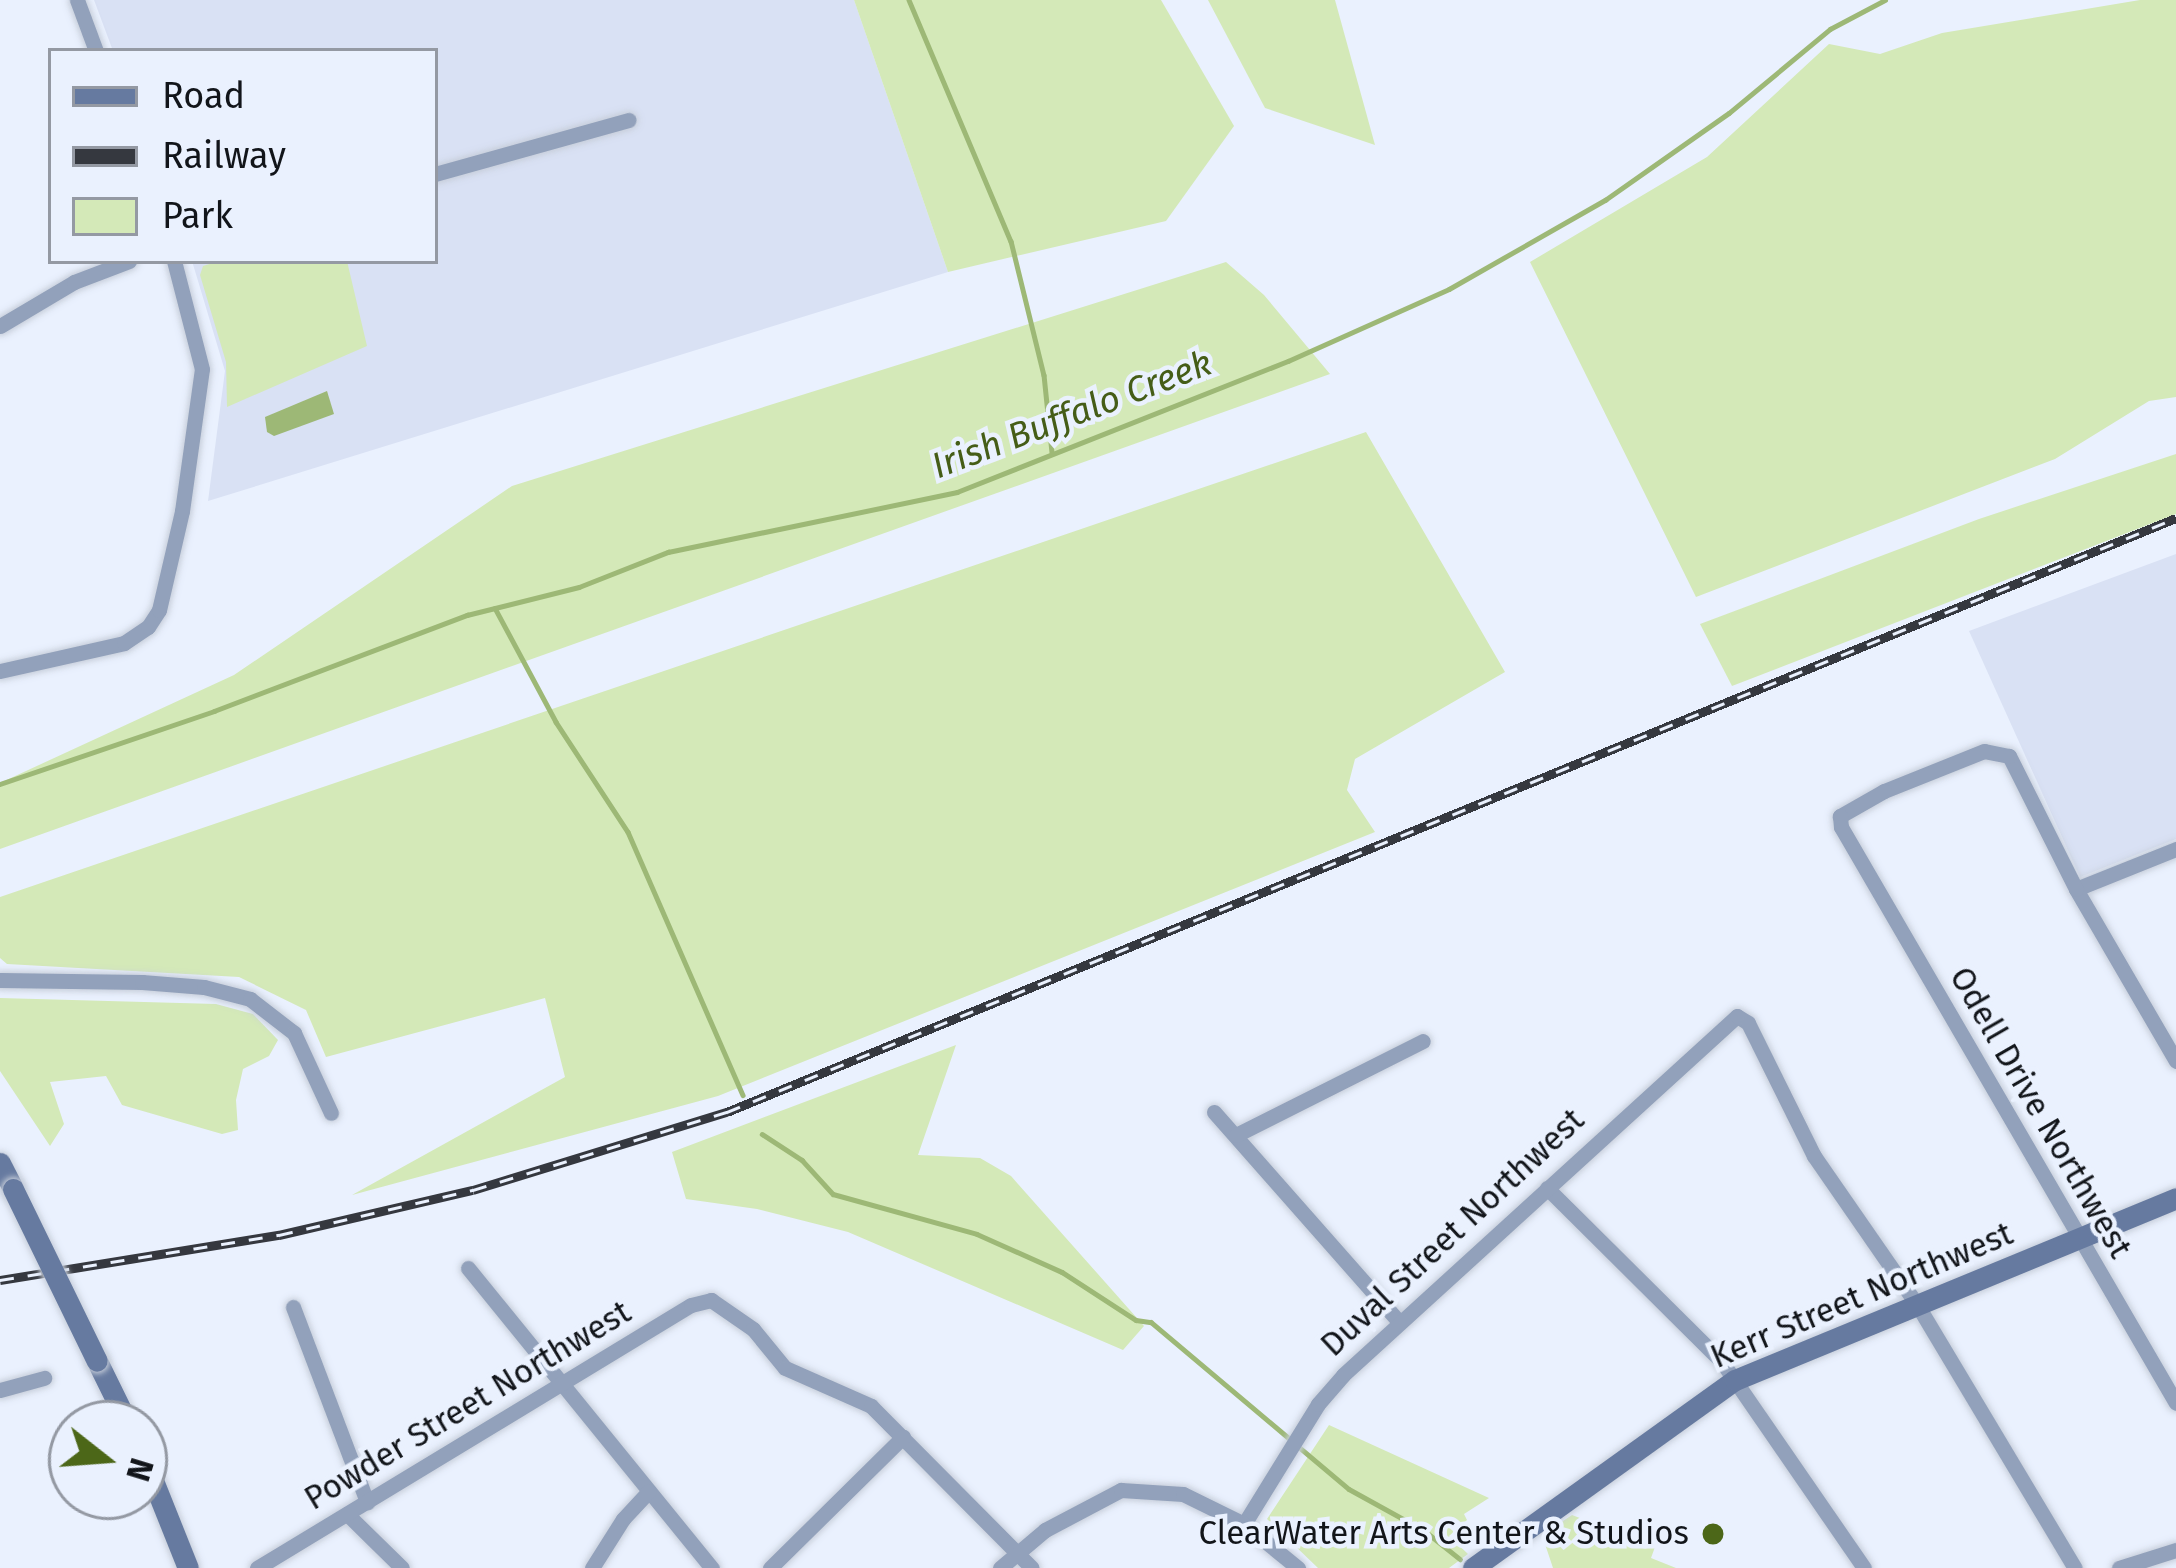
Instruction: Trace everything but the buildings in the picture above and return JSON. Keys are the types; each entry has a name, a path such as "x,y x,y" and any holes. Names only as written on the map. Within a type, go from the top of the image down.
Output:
{"street":[{"path":"77,0 95,48"},
{"path":"438,173 629,120"},
{"path":"0,326 74,281 121,264"},
{"path":"0,671 124,643 148,627 159,610 182,512 202,369 175,264"},
{"name":"Odell Drive Northwest","path":"2076,889 2016,767 2000,751 1984,751 1848,808 1840,816 1855,852 2176,1403"},
{"path":"2176,849 2076,889 2176,1060"},
{"path":"0,980 162,983 250,999 295,1033 331,1113"},
{"name":"Duval Street Northwest","path":"1244,1524 1343,1375 1737,1016 1748,1023 1814,1156 1918,1306"},
{"path":"1235,1136 1423,1041"},
{"path":"1214,1112 1399,1322"},
{"path":"0,1162 116,1400"},
{"path":"1547,1188 1735,1381 1864,1568"},
{"name":"Kerr Street Northwest","path":"1473,1568 1735,1381 2176,1198"},
{"path":"468,1268 712,1568"},
{"name":"Powder Street Northwest","path":"257,1568 691,1305 711,1300 753,1329 785,1368 862,1400 903,1437"},
{"path":"1918,1306 2075,1568"},
{"path":"293,1307 367,1502"},
{"path":"0,1390 44,1378"},
{"path":"770,1568 903,1437 1032,1568"},
{"path":"1000,1568 1016,1552 1121,1490 1183,1493 1244,1524 1298,1568"},
{"path":"592,1568 649,1491"},
{"path":"346,1514 403,1568"},
{"path":"168,1518 188,1568"},
{"path":"2119,1568 2176,1550"}],"shaded area":[{"path":"94,0 854,0 948,272 208,501 225,371 193,264 438,264 438,48 112,48"},
{"path":"327,391 334,414 274,436 267,432 265,417"},
{"path":"2176,554 2176,839 2080,877 1969,631"}],"green space":[{"path":"854,0 1161,0 1234,126 1166,221 948,272"},
{"path":"1208,0 1335,0 1375,145 1265,108"},
{"path":"2140,0 2176,0 2176,397 2149,401 2055,459 1696,597 1530,262 1707,157 1829,44 1880,54 1942,33"},
{"path":"1226,262 1264,295 1330,374 0,849 0,783 234,675 512,486"},
{"path":"348,264 367,346 227,407 226,362 200,275 203,266"},
{"path":"1366,432 1505,672 1355,759 1347,790 1375,832 718,1096 352,1195 565,1077 545,998 326,1057 306,1010 239,977 7,964 0,958 0,897"},
{"path":"2176,454 2176,514 1732,686 1700,624 1979,519"},
{"path":"0,998 216,1004 253,1014 278,1040 269,1056 243,1069 236,1100 238,1130 222,1134 122,1105 106,1076 50,1082 64,1124 50,1146 0,1071"},
{"path":"956,1045 918,1155 980,1158 1011,1176 1144,1326 1123,1350 848,1232 757,1209 686,1199 672,1152"},
{"path":"1329,1425 1489,1498 1464,1514 1467,1520 1449,1536 1468,1554 1449,1568 1318,1568 1267,1519"},
{"path":"1572,1515 1655,1547 1651,1558 1676,1568 1553,1568 1542,1535"}],"waterway":[{"path":"909,0 1011,241 1044,375 1052,453"},
{"name":"Irish Buffalo Creek","path":"0,784 214,711 467,615 579,587 668,552 957,492 1288,361 1449,289 1605,200 1729,113 1830,29 1885,0"},
{"path":"495,608 556,722 628,832 743,1095"},
{"path":"762,1134 802,1160 833,1194 977,1234 1062,1272 1136,1320 1151,1322 1290,1439"},
{"path":"1299,1447 1349,1489 1425,1531 1460,1559"}],"railway":[{"path":"0,1280 279,1235 473,1190 727,1112 2176,518"}],"place":[{"name":"ClearWater Arts Center & Studios","path":"1713,1534"}]}
